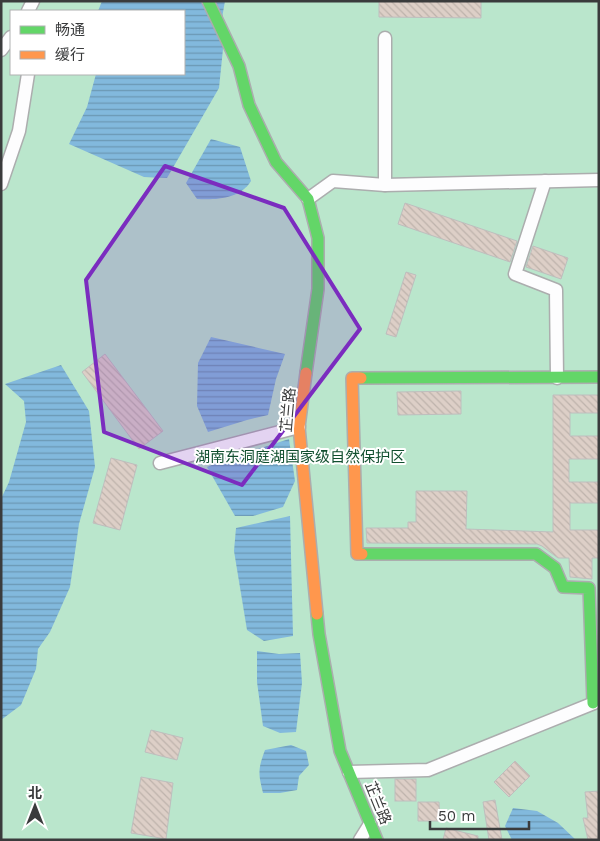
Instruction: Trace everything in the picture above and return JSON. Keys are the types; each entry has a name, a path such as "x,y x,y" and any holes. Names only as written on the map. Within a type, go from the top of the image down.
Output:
{"street":[{"name":"芷兰路","path":"208,1 239,66 249,105 276,162 308,199 318,238 318,289 299,427 319,634 340,751 377,840"},
{"path":"1,50 10,38"},
{"path":"384,38 384,185"},
{"path":"1,184 18,131 28,75"},
{"path":"308,199 333,181 384,185 599,180"},
{"path":"545,181 515,274 556,290 557,378"},
{"path":"350,772 428,770 596,702 589,588 563,587 554,568 536,554 357,554 352,378 599,378"},
{"path":"160,463 299,427"},
{"path":"360,840 370,824"}],"highlighted area":[{"path":"165,166 284,208 360,329 242,485 104,432 86,280"}],"green space":[{"name":"湖南东洞庭湖国家级自然保护区","path":"1,1 599,1 599,840 1,840"}],"water":[{"path":"102,1 225,1 222,18 223,49 219,88 167,178 144,177 69,144 87,107 96,75 185,75 185,10 98,10"},
{"path":"211,139 240,147 251,181 241,192 234,195 212,199 197,199 186,183"},
{"path":"211,337 285,354 276,379 268,415 208,432 197,406 198,363"},
{"path":"61,365 89,411 95,467 79,524 70,587 50,632 38,649 36,669 21,705 1,720 1,499 9,482 26,422 24,401 5,384"},
{"path":"289,439 295,481 283,507 253,516 235,516 207,467"},
{"path":"290,516 293,636 264,641 247,630 234,551 236,528"},
{"path":"257,651 279,654 300,653 302,683 296,732 280,733 263,726 257,682"},
{"path":"291,745 306,751 309,765 299,776 297,790 263,793 260,771 265,750"},
{"path":"513,808 537,811 558,823 576,840 512,840 505,826"}],"building":[{"path":"379,1 481,1 481,18 379,17"},
{"path":"405,203 517,241 510,262 398,224"},
{"path":"533,246 568,258 561,279 526,267"},
{"path":"406,272 416,275 396,337 386,334"},
{"path":"105,354 163,431 139,449 82,372"},
{"path":"461,391 461,414 398,415 397,392"},
{"path":"553,395 599,395 599,413 570,413 570,436 599,436 599,459 569,459 569,482 599,482 599,503 570,503 570,530 599,530 599,558 592,558 592,579 570,577 569,558 558,558 537,544 367,543 366,528 408,528 408,522 416,522 416,491 467,491 466,529 553,532"},
{"path":"111,458 137,465 120,530 93,523"},
{"path":"151,730 183,738 177,760 145,752"},
{"path":"515,761 530,776 509,797 494,782"},
{"path":"141,777 173,783 166,839 131,833"},
{"path":"395,779 416,779 416,801 395,801"},
{"path":"599,791 599,840 588,840 583,818 588,818 585,792"},
{"path":"495,800 502,840 489,840 483,802"},
{"path":"418,802 439,802 440,821 418,821"},
{"path":"446,828 478,836 478,840 443,840"}],"traffic: fast":[{"path":"208,1 239,66 249,105 276,162 308,199 318,238 318,289 306,373"},
{"path":"361,378 599,377"},
{"path":"362,554 536,554 555,568 563,587 589,588 593,703"},
{"path":"317,614 340,751 377,840"}],"traffic: slow":[{"path":"306,373 299,427 317,614"},
{"path":"361,378 352,378 357,554 362,554"}]}
